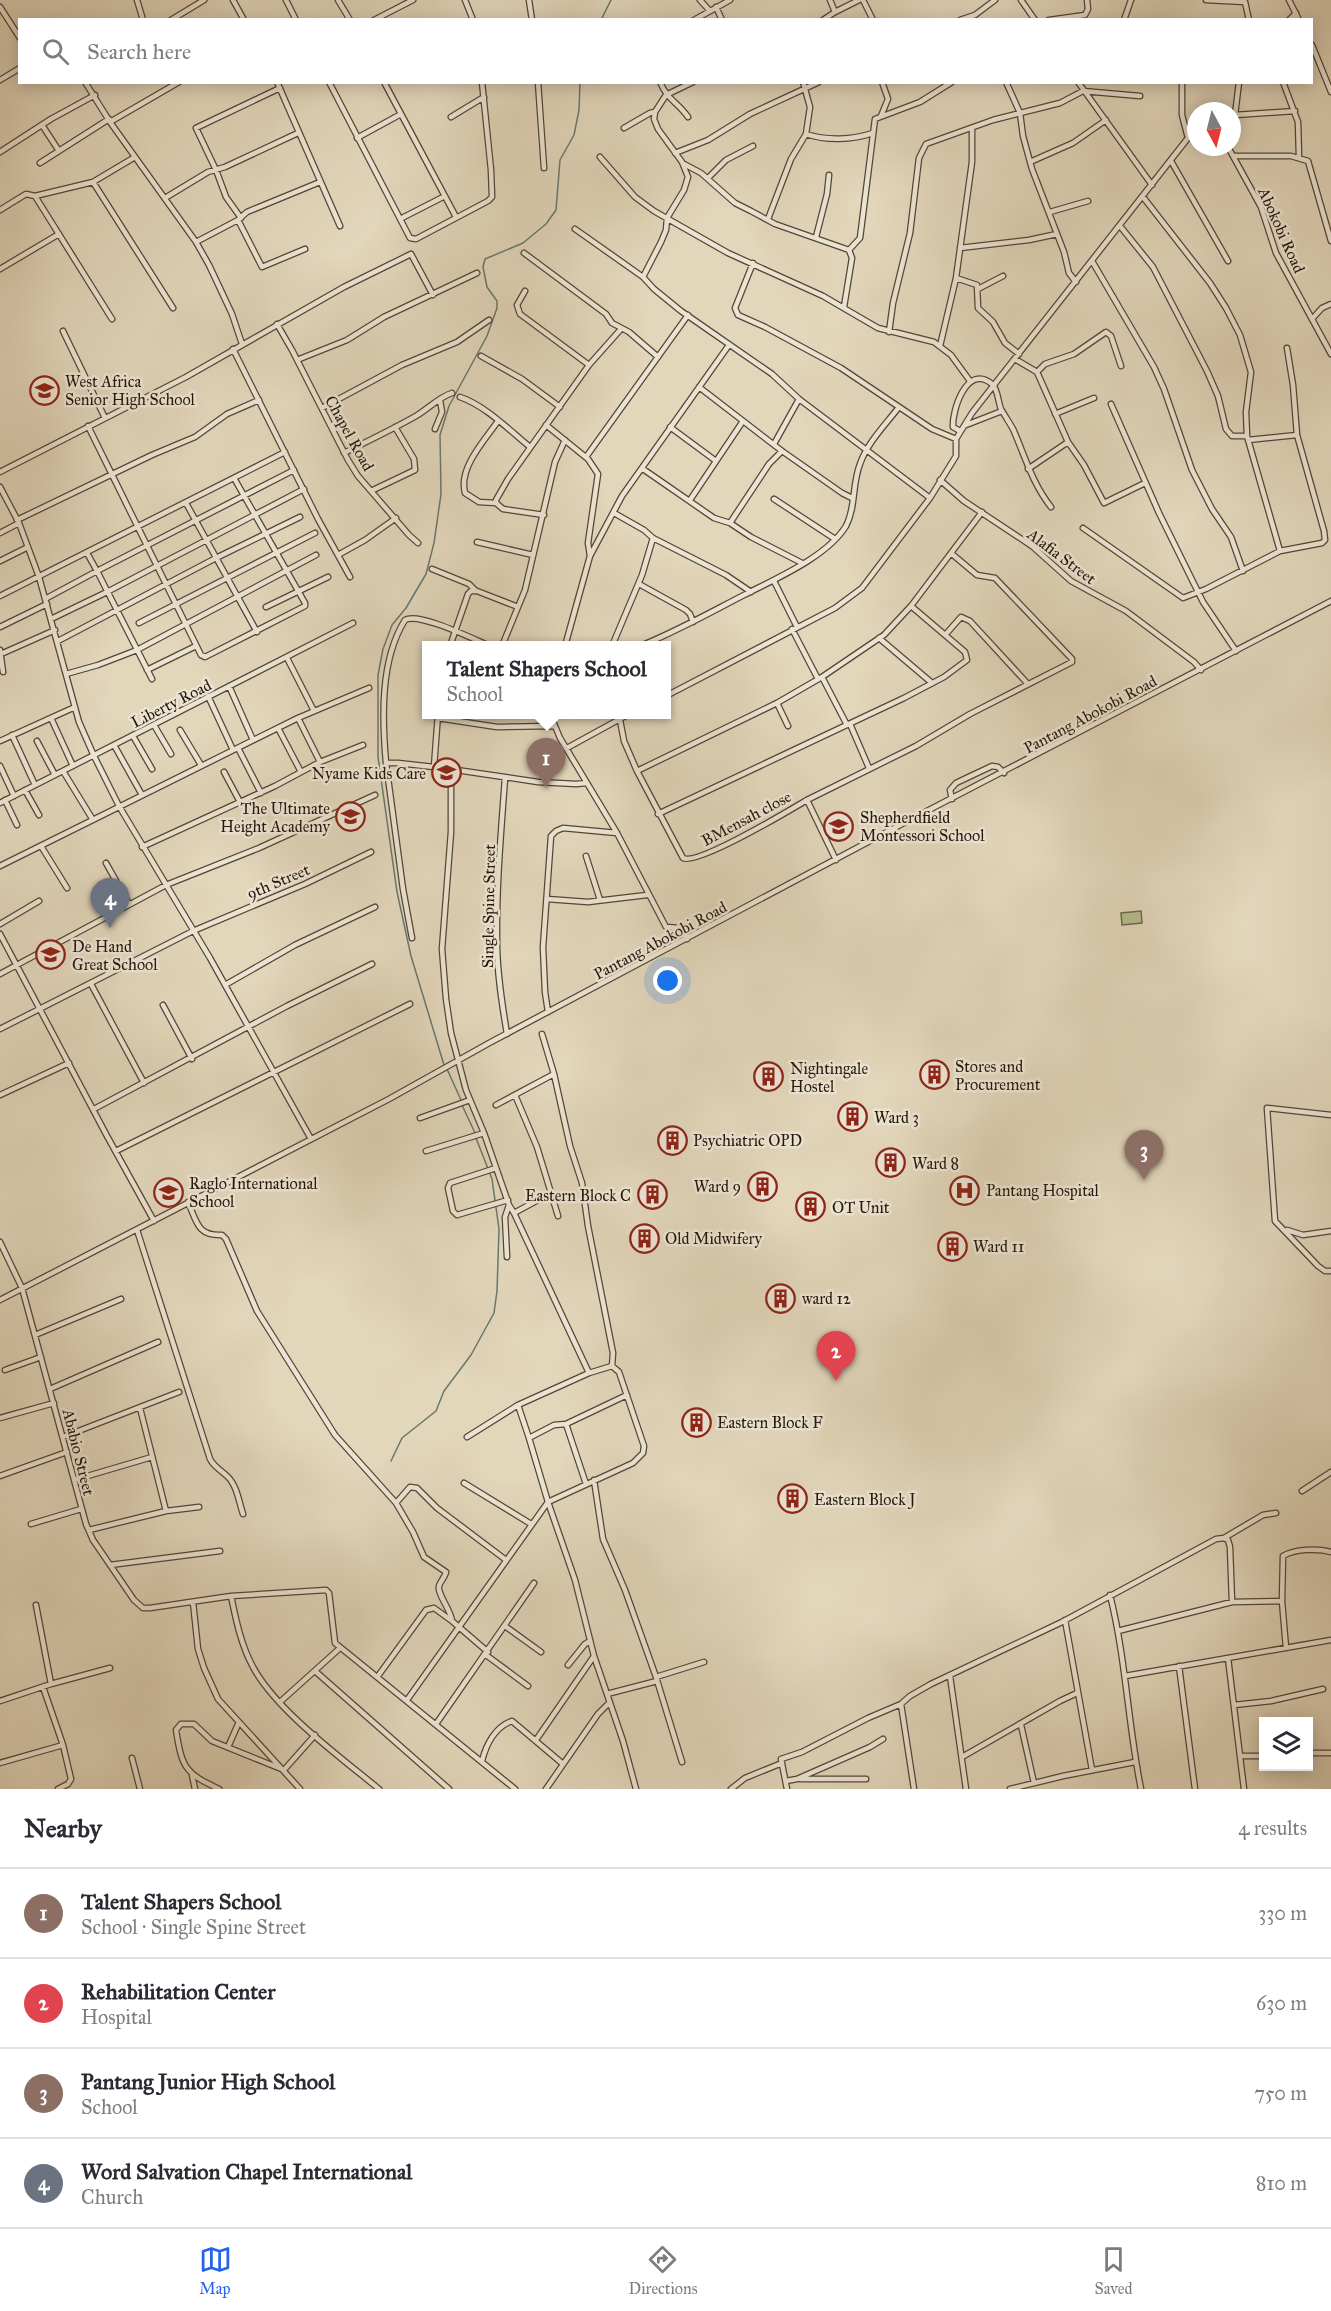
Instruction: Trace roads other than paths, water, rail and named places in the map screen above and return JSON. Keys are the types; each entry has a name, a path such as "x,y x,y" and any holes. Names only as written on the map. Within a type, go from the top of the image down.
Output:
{"street":[{"path":"137,0 142,18"},
{"path":"174,18 204,0"},
{"path":"233,0 243,18"},
{"path":"286,0 295,18"},
{"path":"338,0 349,18"},
{"path":"377,18 404,2 413,0"},
{"path":"465,0 472,18"},
{"path":"529,0 532,18"},
{"path":"700,0 709,10"},
{"path":"697,18 730,0"},
{"path":"830,0 835,12"},
{"path":"826,18 861,0 872,18"},
{"path":"969,18 996,0"},
{"path":"1021,0 1034,18"},
{"path":"1063,18 1085,15 1088,9 1087,0"},
{"path":"1125,18 1131,0"},
{"path":"1206,0 1245,1 1249,18"},
{"path":"1289,0 1298,18"},
{"path":"0,7 18,35"},
{"path":"716,7 721,18"},
{"path":"1291,18 1296,14"},
{"path":"0,22 7,18"},
{"path":"1313,50 1331,92"},
{"path":"0,80 18,69"},
{"path":"87,84 196,242 232,314 242,344"},
{"path":"40,163 175,84"},
{"path":"330,84 400,219 410,237 416,239 492,197 482,84"},
{"path":"386,84 456,217"},
{"path":"538,84 544,168"},
{"path":"661,84 666,95 682,108 688,117"},
{"path":"643,278 666,230 667,218 688,179 682,162 658,129 654,119 655,112 666,95 689,84"},
{"path":"768,219 791,159 806,134 810,114 804,84"},
{"path":"675,153 708,140 750,114 815,84"},
{"path":"881,116 888,99 883,84"},
{"path":"849,250 860,238 875,119 920,102 949,84"},
{"path":"1007,84 1020,113 1030,162 1050,212 1069,273 1076,282"},
{"path":"1079,84 1152,185"},
{"path":"1182,84 1182,115 1187,134"},
{"path":"1235,102 1239,84"},
{"path":"1284,84 1295,111 1299,129 1299,157"},
{"path":"305,249 262,267 240,219 226,197 196,128 278,85 340,226"},
{"path":"889,332 893,303 910,233 921,151 930,141 993,120 1060,103 1083,92 1140,96"},
{"path":"0,152 95,95"},
{"path":"451,117 484,97"},
{"path":"1241,115 1295,111"},
{"path":"624,128 655,112"},
{"path":"357,138 401,114"},
{"path":"1030,162 1073,143 1106,120"},
{"path":"42,125 59,151"},
{"path":"940,346 956,278 972,162 972,128"},
{"path":"165,198 200,177 298,133"},
{"path":"806,134 817,138 857,138 873,133"},
{"path":"671,693 835,608 862,588 930,498 956,456 956,439 960,431 1187,139"},
{"path":"708,178 726,160 753,146"},
{"path":"1234,156 1299,157 1310,164 1331,241"},
{"name":"Abokobi Road","path":"1234,156 1261,207 1276,253 1331,354"},
{"path":"0,210 27,194 35,196 93,182 135,157"},
{"path":"600,157 635,197 667,218 719,248 844,307 878,328 930,341 940,346 957,362 970,381"},
{"path":"1171,161 1228,261"},
{"path":"682,162 708,178 735,203 828,244 849,250"},
{"path":"816,237 827,194 829,175"},
{"path":"93,182 173,308"},
{"path":"196,242 240,219 247,212 320,182"},
{"path":"35,196 112,319"},
{"path":"400,219 445,196"},
{"path":"1143,197 1210,283 1240,334 1250,365 1251,379 1246,412 1247,438 1280,551"},
{"path":"1050,212 1088,201"},
{"path":"1120,226 1153,267 1198,353 1218,396 1226,429 1232,436 1247,438 1297,435"},
{"path":"575,228 643,278 688,315 771,374 799,399 930,498"},
{"path":"0,270 59,234"},
{"path":"960,248 1029,240 1057,234"},
{"path":"844,307 851,265 849,250"},
{"path":"524,253 606,314 612,322 629,332 658,357"},
{"path":"0,472 186,377 364,276 411,254 433,295"},
{"path":"1092,261 1154,367 1192,470 1212,509 1231,537 1243,571"},
{"path":"753,263 735,308 738,315 841,368 932,429 956,439"},
{"path":"297,360 347,340 384,317 477,273"},
{"path":"978,288 1003,276"},
{"path":"956,278 977,285 978,308 993,322 1005,343 1019,354"},
{"path":"525,291 517,304 520,314 589,365"},
{"path":"1312,319 1331,304"},
{"path":"586,457 688,315"},
{"path":"322,408 402,364 458,342 489,320"},
{"name":"Chapel Road","path":"277,324 358,476 409,536 418,543"},
{"path":"496,503 502,488 530,447 589,365 621,329"},
{"path":"63,331 105,418"},
{"path":"1037,372 1045,364 1074,354 1106,332 1111,336 1121,366"},
{"path":"566,641 590,556 622,496 729,345"},
{"path":"1083,528 1185,598 1280,551 1325,540 1297,435 1287,348"},
{"path":"233,349 350,577"},
{"path":"481,356 522,379 560,407"},
{"path":"1015,359 1037,372 1068,442 1084,465 1104,503 1145,483"},
{"path":"960,431 953,427 953,418 963,389 970,381 984,380 994,385 1002,411 1028,469 1051,507"},
{"path":"699,387 782,452 852,498"},
{"path":"344,453 425,411 452,393"},
{"path":"460,397 469,400 530,447"},
{"path":"1055,414 1094,398"},
{"path":"774,444 799,399"},
{"path":"0,533 111,474 195,436 227,414 259,400"},
{"path":"435,429 442,412 440,400"},
{"path":"1111,404 1145,483 1205,605 1236,651"},
{"path":"652,641 774,581 835,539 851,514 860,462 899,407"},
{"path":"965,425 1002,411"},
{"path":"498,421 470,464 463,486 465,493 479,502 496,503 503,509 544,515"},
{"path":"690,500 743,421"},
{"path":"546,425 586,457 598,474 588,543 590,556"},
{"path":"88,426 196,646 204,657 303,609 305,603 234,478"},
{"path":"371,491 415,470 414,459 395,427"},
{"path":"670,427 716,461"},
{"path":"504,641 525,590 555,462 565,440"},
{"path":"1028,469 1068,442"},
{"path":"0,596 285,452"},
{"path":"730,523 769,464 782,452"},
{"path":"643,469 714,518 730,523 751,537 802,563"},
{"path":"0,627 98,571 294,470"},
{"name":"Alafia Street","path":"940,480 958,497 1032,546 1081,587 1145,624 1201,670"},
{"path":"0,487 18,522 39,577 79,722 94,756 142,847 225,985 311,1139"},
{"path":"51,618 107,592 304,489"},
{"path":"774,499 835,539"},
{"path":"0,504 7,501"},
{"path":"186,503 256,632"},
{"path":"637,771 777,703 820,678 879,638 911,606 982,512"},
{"path":"614,513 644,530 653,538 726,575 751,592"},
{"path":"58,641 216,558 300,517"},
{"path":"338,555 365,540 396,518"},
{"path":"139,623 315,533"},
{"path":"614,641 639,584 653,538"},
{"path":"477,542 534,555"},
{"path":"0,561 28,547"},
{"path":"87,553 152,679"},
{"path":"807,800 916,746 1027,683 1069,664 1072,659 995,578 977,575 952,554"},
{"path":"66,674 137,650 187,626 316,555"},
{"path":"432,569 469,584 476,591 518,607"},
{"path":"266,607 328,577"},
{"path":"774,581 794,628 869,768"},
{"path":"639,584 652,589 686,610 693,622"},
{"path":"452,641 468,594 476,591"},
{"name":"Pantang Abokobi Road","path":"0,1300 449,1067 548,1012 1331,601"},
{"path":"658,814 848,725 954,671 967,660 965,652 911,606"},
{"path":"412,938 386,763 383,719 385,686 396,634 405,620 412,617 479,641"},
{"path":"946,634 961,617 970,621 1027,683"},
{"name":"Liberty Road","path":"2,801 353,623"},
{"path":"3,672 0,652 55,630"},
{"path":"879,638 932,683"},
{"path":"147,670 196,646"},
{"path":"287,658 314,711"},
{"path":"229,686 254,740"},
{"path":"0,866 298,718 369,688"},
{"path":"208,696 261,793"},
{"path":"777,703 788,726"},
{"path":"0,741 75,707"},
{"path":"51,718 73,765"},
{"path":"298,718 320,762"},
{"path":"434,767 438,719"},
{"path":"454,719 497,727 554,726"},
{"path":"552,719 617,833 666,927 680,928 687,939"},
{"path":"567,748 620,720"},
{"name":"BMensah close","path":"620,720 624,741 637,771 683,858 689,861 752,831 807,800 836,860"},
{"path":"154,725 171,754"},
{"path":"278,728 301,772"},
{"path":"180,730 201,765"},
{"path":"12,735 35,785"},
{"path":"133,736 152,769"},
{"path":"37,741 55,775"},
{"path":"114,745 142,795"},
{"path":"142,847 261,793 320,762 363,745"},
{"path":"386,763 434,767 505,778 587,783"},
{"path":"0,766 14,796"},
{"path":"952,799 950,790 956,783 992,766 998,767 1004,773"},
{"path":"451,770 451,832 442,949 447,1010 465,1102 482,1135 491,1169 589,1373"},
{"path":"63,771 93,820"},
{"path":"224,772 240,802"},
{"name":"Single Spine Street","path":"505,778 497,944 499,982 507,1034"},
{"path":"26,790 39,815"},
{"path":"0,974 166,885 259,848 375,795"},
{"path":"2,801 17,825"},
{"path":"548,1012 543,947 549,843 556,831 572,829 617,833"},
{"path":"41,846 67,888"},
{"name":"9th Street","path":"0,1029 193,931 305,884 371,852"},
{"path":"586,856 600,900"},
{"path":"106,863 129,904"},
{"path":"547,899 588,902 648,895"},
{"path":"0,924 39,902"},
{"path":"225,985 295,945 375,907"},
{"path":"0,934 154,1221"},
{"path":"94,1109 372,964"},
{"path":"91,984 144,1083"},
{"path":"116,1151 410,1004"},
{"path":"163,1005 192,1059"},
{"path":"542,1034 554,1074 570,1146 582,1183 588,1226 613,1353 612,1366"},
{"path":"0,1095 69,1063"},
{"path":"496,1105 554,1074"},
{"path":"515,1095 535,1140 558,1216"},
{"path":"420,1118 465,1102"},
{"path":"1331,1115 1267,1108 1275,1221 1318,1266 1325,1271 1331,1271"},
{"path":"426,1151 482,1135"},
{"path":"491,1169 450,1183 448,1188 453,1211 457,1215 508,1203"},
{"path":"514,1213 551,1193"},
{"path":"188,1202 201,1231 208,1235 222,1235 226,1239 257,1311 335,1435 396,1503 424,1557 446,1572 439,1590 451,1613 452,1621"},
{"path":"507,1257 505,1218 508,1203"},
{"path":"1285,1229 1303,1234 1331,1231"},
{"path":"137,1230 210,1459 213,1465 229,1477 235,1487 243,1514"},
{"name":"Ababio Street","path":"0,1242 21,1288 81,1509 89,1530 110,1565 142,1608 193,1602"},
{"path":"35,1335 122,1299"},
{"path":"50,1389 158,1342"},
{"path":"5,1370 41,1357"},
{"path":"467,1437 518,1405 589,1373 612,1366"},
{"path":"407,1700 548,1502 633,1463 644,1453 644,1446 619,1372 612,1366"},
{"path":"63,1437 179,1392"},
{"path":"529,1438 554,1425 566,1424 627,1395"},
{"path":"0,1418 54,1403"},
{"path":"518,1405 575,1580 594,1656 623,1741 636,1789"},
{"path":"140,1408 166,1511"},
{"path":"566,1424 586,1484"},
{"path":"0,1476 67,1452"},
{"path":"74,1480 152,1457"},
{"path":"1302,1491 1331,1472"},
{"path":"594,1480 603,1539 626,1590 657,1679 682,1762"},
{"path":"464,1483 531,1524"},
{"path":"396,1503 410,1487 417,1488 437,1508 506,1560"},
{"path":"89,1530 166,1511 199,1507"},
{"path":"31,1524 81,1509"},
{"path":"787,1789 781,1759 807,1750 868,1718 901,1704 931,1684 1065,1620 1216,1539 1224,1538 1263,1515 1276,1513"},
{"path":"1224,1538 1228,1540 1230,1547 1232,1602"},
{"path":"110,1565 220,1551"},
{"path":"1286,1648 1282,1600 1283,1556 1292,1552 1331,1552"},
{"path":"436,1724 487,1654 534,1583"},
{"path":"298,1788 218,1699 198,1649 193,1602 231,1596 326,1590 329,1593 334,1642 516,1789"},
{"path":"1110,1595 1118,1631 1135,1762 1141,1789"},
{"path":"231,1596 245,1650 254,1669 280,1702 315,1736 379,1789"},
{"path":"1118,1631 1185,1612 1232,1602 1282,1600"},
{"path":"36,1605 51,1683"},
{"path":"378,1676 426,1610 434,1608 528,1686"},
{"path":"1065,1620 1092,1770"},
{"path":"505,1626 541,1652"},
{"path":"1125,1676 1331,1640"},
{"path":"568,1665 590,1641"},
{"path":"280,1702 340,1648"},
{"path":"536,1740 594,1656"},
{"path":"1228,1658 1244,1789"},
{"path":"607,1694 704,1662"},
{"path":"1179,1666 1195,1789"},
{"path":"0,1701 51,1683 110,1668"},
{"path":"315,1671 449,1789"},
{"path":"950,1676 966,1789"},
{"path":"43,1687 63,1745 71,1779 68,1784 58,1789"},
{"path":"1234,1705 1271,1701 1323,1689"},
{"path":"962,1757 1077,1693"},
{"path":"546,1789 598,1714 609,1703"},
{"path":"901,1704 914,1789"},
{"path":"228,1747 239,1722"},
{"path":"482,1761 487,1743 508,1722 515,1722 563,1764"},
{"path":"219,1789 192,1775 186,1768 176,1735 177,1727 186,1723 194,1724 212,1741 284,1770"},
{"path":"1021,1725 1034,1783"},
{"path":"284,1770 315,1736"},
{"path":"797,1779 883,1739"},
{"path":"0,1763 63,1745"},
{"path":"1313,1753 1331,1753"},
{"path":"1240,1756 1259,1756"},
{"path":"132,1758 140,1789"},
{"path":"1010,1789 1135,1762"},
{"path":"731,1789 748,1776 782,1763"},
{"path":"192,1775 195,1789"},
{"path":"786,1781 866,1779"}],"waterway":[{"path":"602,18 611,0"},
{"path":"444,1065 411,956 397,892 378,757 378,675 383,649 392,625 406,608 426,574 434,543 441,494 440,435 449,406 487,336 497,308 497,301 487,287 483,267 485,259 523,243 546,224 556,210 560,160 574,135 579,110 580,84"},
{"path":"447,1069 461,1100"},
{"path":"462,1105 475,1133"},
{"path":"391,1461 402,1438 436,1411 444,1391 471,1355 494,1313 499,1229 492,1179 476,1138"}],"place":[{"name":"West Africa Senior High School","path":"44,390"},
{"name":"Nyame Kids Care","path":"447,773"},
{"name":"Talent Shapers School","path":"546,788"},
{"name":"The Ultimate Height Academy","path":"351,817"},
{"name":"Shepherdfield Montessori School","path":"839,826"},
{"name":"Word Salvation Chapel International","path":"110,928"},
{"name":"De Hand Great School","path":"51,955"},
{"name":"Stores and Procurement","path":"934,1075"},
{"name":"Nightingale Hostel","path":"769,1077"},
{"name":"Ward 3","path":"853,1117"},
{"name":"Psychiatric OPD","path":"672,1140"},
{"name":"Ward 8","path":"891,1163"},
{"name":"Pantang Junior High School","path":"1144,1180"},
{"name":"Ward 9","path":"762,1186"},
{"name":"Pantang Hospital","path":"965,1190"},
{"name":"Raglo International School","path":"168,1192"},
{"name":"Eastern Block C","path":"652,1195"},
{"name":"OT Unit","path":"811,1207"},
{"name":"Old Midwifery","path":"644,1238"},
{"name":"Ward 11","path":"952,1246"},
{"name":"ward 12","path":"781,1298"},
{"name":"Rehabilitation Center","path":"836,1381"},
{"name":"Eastern Block F","path":"696,1422"},
{"name":"Eastern Block J","path":"793,1499"}]}
